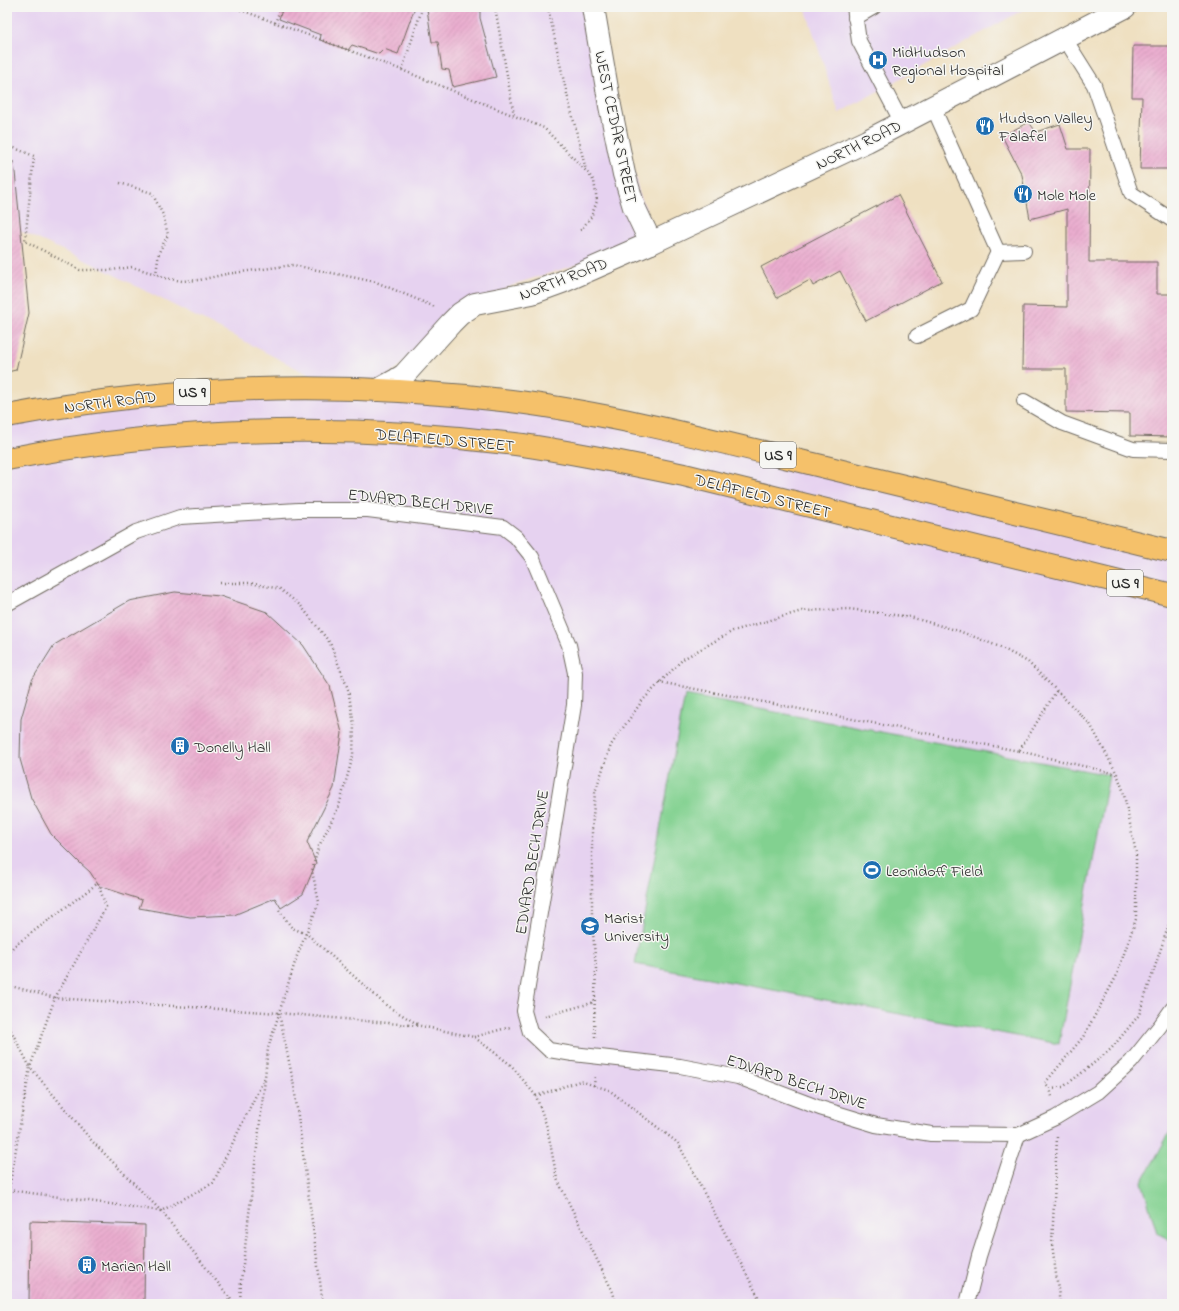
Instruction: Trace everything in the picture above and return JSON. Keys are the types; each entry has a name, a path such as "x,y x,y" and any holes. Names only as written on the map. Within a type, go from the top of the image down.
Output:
{"highway":[{"name":"NORTH ROAD","path":"7,416 106,400 194,392 292,388 378,390"},
{"name":"US 9","path":"378,390 511,401 643,423 1172,551"},
{"name":"DELAFIELD STREET","path":"7,459 84,446 172,436 260,431 348,431 481,441 613,460 684,475 1172,595"}],"street":[{"name":"WEST CEDAR STREET","path":"593,7 624,174 647,245"},
{"name":"NORTH ROAD","path":"378,390 404,375 460,314 475,304 532,293 562,282 647,245 902,123 1065,39 1107,14 1125,7"}],"lane":[{"path":"874,7 854,12 859,41 902,123"},
{"path":"1065,39 1094,85 1132,193 1172,220"},
{"path":"917,336 971,309 998,252 934,106"},
{"path":"998,252 1024,251"},
{"path":"1024,401 1062,423 1133,449 1172,450"},
{"name":"EDVARD BECH DRIVE","path":"7,604 136,532 180,517 298,510 368,510 504,526 516,537 532,557 569,645 575,674 574,705 524,1011 530,1032 549,1050 680,1066 738,1077 820,1108 876,1125 931,1134 1018,1135 1055,1118 1098,1092 1131,1062 1172,1009"},
{"path":"967,1304 978,1256 1018,1135"}],"path":[{"path":"233,7 402,70 544,128 594,181 596,201 591,217 580,231"},
{"path":"275,23 281,7"},
{"path":"402,70 422,7"},
{"path":"495,7 514,116"},
{"path":"548,7 564,82 586,171"},
{"path":"7,145 34,156 25,241 80,270 112,270 132,268 156,274 165,278 182,281 200,280 226,274 293,265 376,282 439,309"},
{"path":"120,183 152,192 163,215 168,235 159,252 156,274"},
{"path":"220,583 250,583 280,589 301,606 330,643 348,689 354,725 353,756 340,806 318,848 312,871 319,902 297,956 268,1048 242,1273 240,1304"},
{"path":"594,1086 597,1057 594,1022 596,968 592,921 592,829 595,792 611,745 642,700 683,659 733,631 802,611 849,609 910,617 959,631 1000,647 1028,662 1090,724 1117,774 1123,790 1136,853 1136,919 1116,977 1084,1037 1046,1082 1050,1088 1058,1140 1052,1244 1060,1304"},
{"path":"660,682 1019,751 1117,774"},
{"path":"1019,751 1057,690"},
{"path":"7,954 14,946 98,883 106,907 55,998 30,1067 7,1201"},
{"path":"279,910 292,928 307,934 387,1006 421,1026"},
{"path":"1050,1088 1063,1087 1094,1063 1111,1049 1139,1015 1172,914"},
{"path":"7,985 55,998 279,1013 421,1026 474,1037 511,1065 536,1096 547,1127 557,1179 613,1292 616,1304"},
{"path":"279,1013 294,1086 323,1304"},
{"path":"7,1023 30,1067 92,1142 161,1211 230,1298 233,1304"},
{"path":"9,1190 161,1211 213,1183 265,1077"},
{"path":"536,1096 580,1081 609,1090 678,1143 762,1304"},
{"path":"226,1304 230,1298"}],"shaded area":[{"name":"Marist University","path":"7,7 595,7 639,193 660,243 586,262 518,283 461,309 374,389 460,394 1172,548 1172,1304 7,1304 7,415 296,390 310,375 91,263 7,225"},
{"name":"MidHudson Regional Hospital","path":"805,7 1028,7 839,113"}],"green space":[{"name":"Leonidoff Field","path":"685,695 1109,775 1059,1044 635,964"},
{"path":"1172,1128 1172,1241 1157,1233 1142,1182"}],"building":[{"path":"283,7 415,7 398,54 384,49 379,54 352,45 348,50 320,40 321,35 279,19"},
{"path":"431,7 480,7 480,18 496,77 453,87 449,70 442,69 438,42 432,42 427,9 431,9"},
{"path":"1133,46 1172,46 1172,169 1140,169 1142,97 1132,97"},
{"path":"1029,122 1036,132 1060,124 1068,149 1090,149 1089,262 1157,262 1157,294 1172,294 1172,437 1130,436 1130,413 1066,412 1066,369 1022,369 1023,306 1067,307 1067,209 1030,219 1022,175 1002,136"},
{"path":"7,161 14,162 29,313 16,370 7,372"},
{"path":"898,195 942,281 866,321 840,271 813,286 810,280 777,298 761,267"},
{"name":"Donelly Hall","path":"175,592 220,596 267,612 303,645 330,686 342,733 334,788 307,842 316,863 303,894 281,908 275,898 234,915 190,917 139,908 142,900 99,886 90,872 51,834 31,798 20,759 21,719 32,680 54,645 129,601"},
{"name":"Marian Hall","path":"30,1221 145,1225 144,1304 29,1304"}],"place":[{"name":"MidHudson Regional Hospital","path":"878,60"},
{"name":"Hudson Valley Falafel","path":"985,126"},
{"name":"Mole Mole","path":"1023,194"},
{"name":"Donelly Hall","path":"180,746"},
{"name":"Leonidoff Field","path":"872,870"},
{"name":"Marist University","path":"590,926"},
{"name":"Marian Hall","path":"87,1265"}]}
